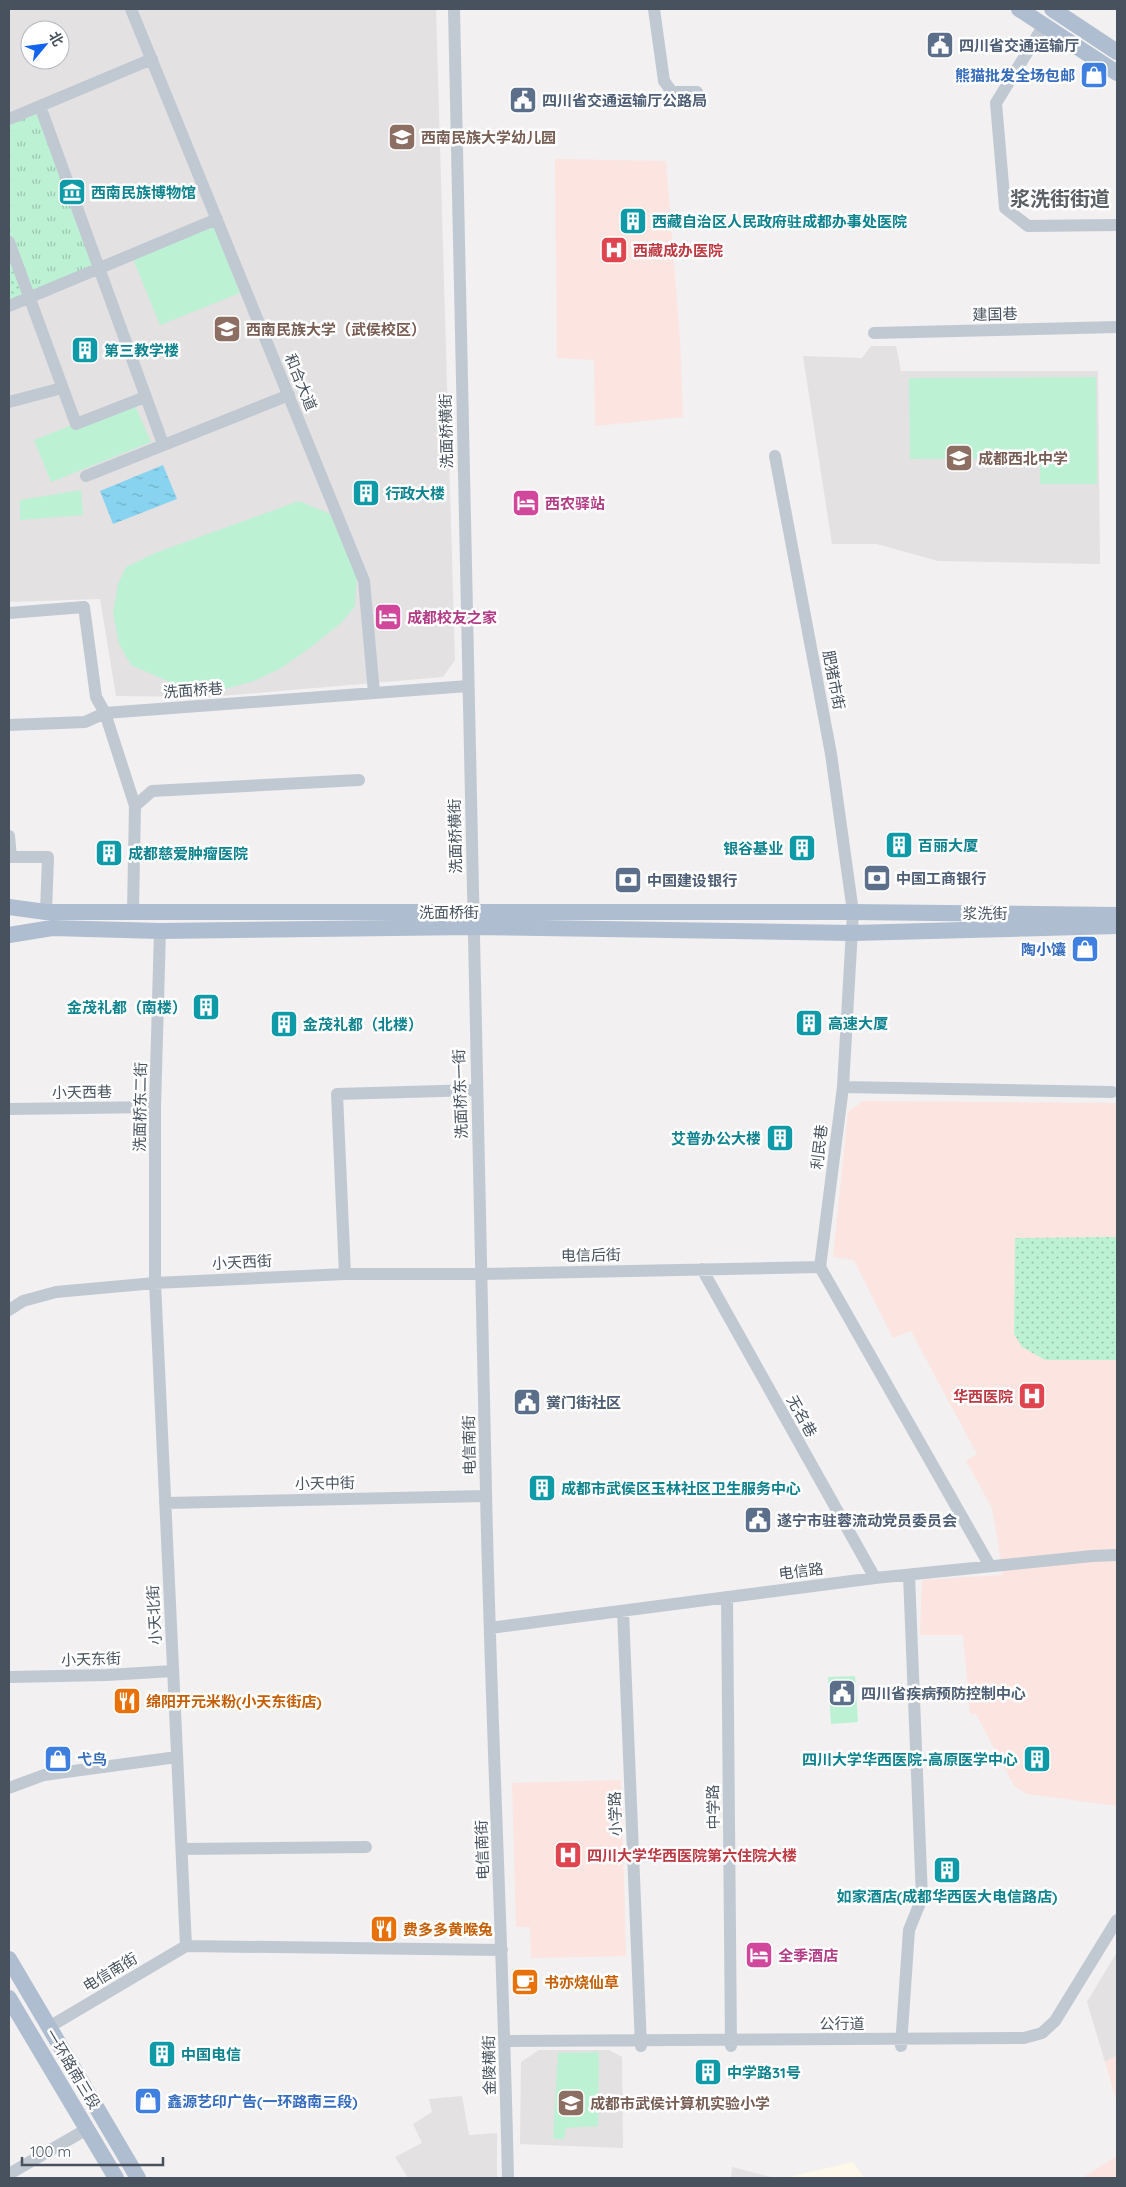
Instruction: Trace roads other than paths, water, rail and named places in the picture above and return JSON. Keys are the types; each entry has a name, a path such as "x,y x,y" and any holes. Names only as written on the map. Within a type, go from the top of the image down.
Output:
{"main road":[{"path":"1019,9 1117,73"},
{"path":"1052,9 1117,52"},
{"path":"1077,920 1117,906"},
{"name":"洗面桥街","path":"9,907 46,912"},
{"name":"洗面桥街","path":"9,913 133,911 852,933"},
{"name":"洗面桥街","path":"9,927 160,931 473,920 853,912"},
{"name":"浆洗街","path":"853,912 1077,920 1117,926"},
{"name":"浆洗街","path":"852,933 1077,920 1117,915"},
{"name":"浆洗街","path":"1077,920 1117,936"},
{"name":"洗面桥街","path":"9,935 52,928"},
{"name":"一环路南三段","path":"9,1959 138,2178"},
{"name":"一环路南三段","path":"9,1998 116,2178"}],"street":[{"name":"和合大道","path":"131,9 364,581 374,693"},
{"name":"洗面桥横街","path":"454,9 473,920"},
{"path":"654,9 664,81 672,92 696,92"},
{"path":"1044,25 996,103 1005,208 1028,226 1117,225"},
{"path":"9,119 152,59"},
{"path":"40,106 163,444"},
{"path":"9,306 217,218"},
{"path":"9,242 31,297 76,424 145,396"},
{"name":"建国巷","path":"874,333 1117,328"},
{"path":"9,402 62,388"},
{"path":"86,476 289,395"},
{"name":"肥猪市街","path":"775,456 831,754 853,912"},
{"path":"9,613 84,607 96,697 105,713 135,806 133,911"},
{"name":"洗面桥巷","path":"9,725 85,722 105,713 468,686"},
{"path":"135,806 152,791 359,780"},
{"path":"9,836 11,858 48,857 46,912"},
{"name":"利民巷","path":"820,1267 842,1087 853,912"},
{"name":"洗面桥东一街","path":"473,920 482,1274"},
{"name":"洗面桥东二街","path":"155,1283 155,1107 160,931"},
{"path":"842,1087 1112,1092"},
{"path":"345,1274 337,1094 476,1090"},
{"name":"小天西巷","path":"9,1109 155,1107"},
{"path":"702,1269 820,1267 990,1566"},
{"name":"电信后街","path":"482,1274 702,1269"},
{"name":"无名巷","path":"702,1269 874,1578"},
{"name":"小天西街","path":"9,1310 23,1301 56,1292 155,1283 345,1274 482,1274"},
{"name":"电信南街","path":"482,1274 486,1496 502,1950"},
{"name":"小天北街","path":"155,1283 186,1946"},
{"name":"小天中街","path":"166,1503 486,1496"},
{"name":"电信路","path":"490,1628 874,1578 1117,1555"},
{"path":"902,2043 909,1930 922,1898 909,1575"},
{"name":"中学路","path":"727,1598 731,2043"},
{"name":"小学路","path":"623,1611 641,2044"},
{"name":"小天东街","path":"9,1678 107,1676 173,1671"},
{"path":"9,1788 44,1774 177,1757"},
{"path":"182,1849 366,1847"},
{"name":"公行道","path":"902,2043 1024,2038 1042,2033 1055,2021 1117,1920"},
{"name":"公行道","path":"505,2043 902,2043 1011,2046 1030,2044 1047,2037 1059,2029 1117,1932"},
{"path":"186,1946 502,1950"},
{"name":"电信南街","path":"49,2027 186,1946"},
{"name":"金陵横街","path":"502,1950 508,2178"},
{"path":"9,2174 87,2129"}],"water":[{"path":"163,465 177,499 113,524 100,491"}],"place":[{"name":"四川省交通运输厅","path":"940,45"},
{"name":"熊猫批发全场包邮","path":"1094,75"},
{"name":"四川省交通运输厅公路局","path":"523,100"},
{"name":"西南民族大学幼儿园","path":"402,137"},
{"name":"西南民族博物馆","path":"72,192"},
{"name":"西藏自治区人民政府驻成都办事处医院","path":"633,221"},
{"name":"西藏成办医院","path":"614,250"},
{"name":"西南民族大学（武侯校区）","path":"227,329"},
{"name":"第三教学楼","path":"85,350"},
{"name":"成都西北中学","path":"959,458"},
{"name":"行政大楼","path":"366,493"},
{"name":"西农驿站","path":"526,503"},
{"name":"成都校友之家","path":"388,617"},
{"name":"百丽大厦","path":"899,845"},
{"name":"银谷基业","path":"802,848"},
{"name":"成都慈爱肿瘤医院","path":"109,853"},
{"name":"中国工商银行","path":"877,878"},
{"name":"中国建设银行","path":"628,880"},
{"name":"陶小馕","path":"1085,949"},
{"name":"金茂礼都（南楼）","path":"206,1007"},
{"name":"高速大厦","path":"809,1023"},
{"name":"金茂礼都（北楼）","path":"284,1024"},
{"name":"艾普办公大楼","path":"780,1138"},
{"name":"华西医院","path":"1032,1396"},
{"name":"黉门街社区","path":"527,1402"},
{"name":"成都市武侯区玉林社区卫生服务中心","path":"542,1488"},
{"name":"遂宁市驻蓉流动党员委员会","path":"758,1520"},
{"name":"四川省疾病预防控制中心","path":"842,1693"},
{"name":"绵阳开元米粉(小天东街店)","path":"127,1701"},
{"name":"弋鸟","path":"58,1759"},
{"name":"四川大学华西医院-高原医学中心","path":"1037,1759"},
{"name":"四川大学华西医院第六住院大楼","path":"568,1855"},
{"name":"如家酒店(成都华西医大电信路店)","path":"947,1870"},
{"name":"费多多黄喉兔","path":"384,1929"},
{"name":"全季酒店","path":"759,1955"},
{"name":"书亦烧仙草","path":"525,1982"},
{"name":"中国电信","path":"162,2054"},
{"name":"中学路31号","path":"708,2072"},
{"name":"鑫源艺印广告(一环路南三段)","path":"148,2101"},
{"name":"成都市武侯计算机实验小学","path":"571,2103"}],"district":[{"name":"浆洗街街道","path":"1060,198"}]}
